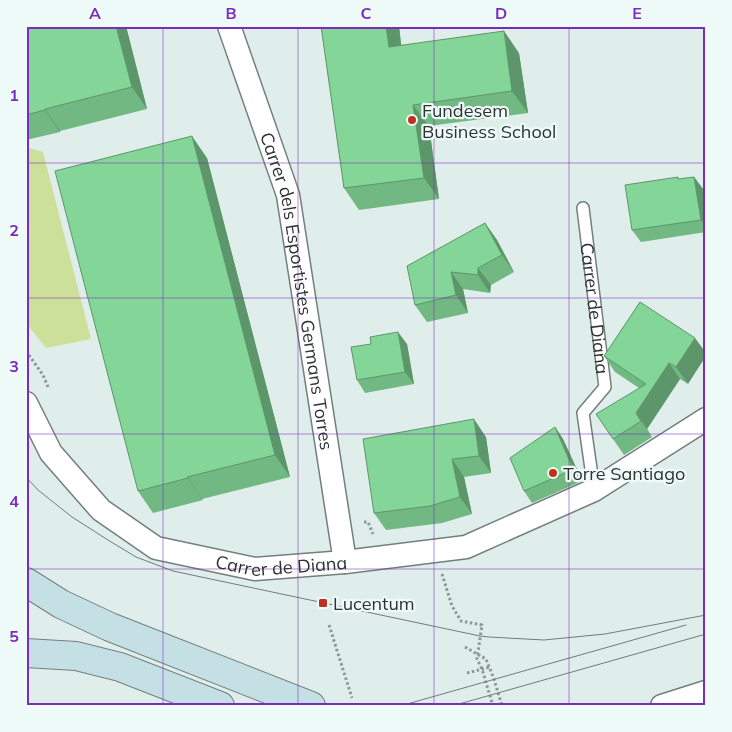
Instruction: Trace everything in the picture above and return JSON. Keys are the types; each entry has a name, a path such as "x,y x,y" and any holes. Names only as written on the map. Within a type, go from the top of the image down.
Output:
{"main road":[{"path":"26,582 61,604 110,627 311,706"},
{"path":"26,653 76,656 120,668 220,706"}],"street":[{"name":"Carrer dels Esportistes Germans Torres","path":"229,26 288,195 345,562"},
{"name":"Carrer de Diana","path":"26,403 51,453 101,510 156,548 255,569 345,562 466,547 594,490 706,419"},
{"path":"662,706 706,692"}],"lane":[{"name":"Carrer de Diana","path":"583,208 605,387 583,412 594,490"}],"path":[{"path":"26,351 43,375 50,392"},
{"path":"338,520 368,522 375,539"},
{"path":"435,551 452,606 461,621 482,625 477,659 494,706"},
{"path":"329,625 352,698"},
{"path":"465,647 486,659 502,706"},
{"path":"467,673 490,667"}],"green space":[{"path":"26,147 43,152 91,339 46,348 26,323"}],"building":[{"path":"26,26 116,26 132,87 26,115"},
{"name":"Fundesem Business School","path":"321,26 386,26 389,47 504,31 512,91 413,105 424,178 344,188"},
{"path":"192,136 275,455 138,491 55,171"},
{"path":"678,177 678,179 694,177 701,220 632,230 625,185"},
{"path":"485,223 502,255 478,268 478,275 451,272 456,295 415,305 407,266"},
{"path":"640,302 695,338 676,367 669,363 636,413 641,421 613,439 596,414 646,384 604,356"},
{"path":"398,332 405,372 357,380 351,347 371,344 370,337"},
{"path":"474,419 479,456 452,459 460,497 430,506 374,513 363,439"},
{"path":"555,427 572,470 524,491 510,458"}],"tram line":[{"path":"26,477 38,490 72,517 136,557 173,571 480,636 544,640 605,634 706,615"},
{"path":"400,706 686,625"},
{"path":"452,706 706,634"}],"place":[{"name":"Fundesem Business School","path":"412,120"},
{"name":"Torre Santiago","path":"553,473"},
{"name":"Lucentum","path":"323,603"}]}
